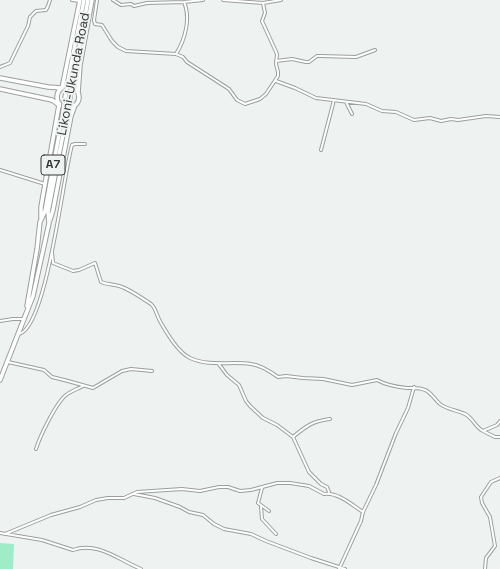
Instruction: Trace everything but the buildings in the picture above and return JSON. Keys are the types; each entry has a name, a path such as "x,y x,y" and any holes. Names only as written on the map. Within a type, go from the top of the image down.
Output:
{"highway":[{"path":"40,222 41,207 59,104 57,101 57,94 62,88 82,0"},
{"name":"Likoni-Ukunda Road","path":"0,380 6,361 33,296 37,280 49,223 47,212 82,0"},
{"name":"Likoni-Ukunda Road","path":"26,311 40,222 47,212 88,0"},
{"path":"49,223 53,210 71,116 79,100 80,65 92,0"},
{"path":"0,78 48,87 62,88 69,86 73,87 78,93"},
{"path":"0,89 52,100 67,108 75,106"}],"street":[{"path":"0,67 10,63 28,26 30,17 36,11 46,10 50,0"},
{"path":"72,0 82,0"},
{"path":"97,0 94,20 95,24 102,25 118,47 126,51 176,54 183,57 187,62 229,89 237,100 245,104 263,97 276,81 278,72 276,64 277,54 262,22 265,13 263,3"},
{"path":"113,0 121,5 131,4 134,6 147,3 203,0"},
{"path":"223,0 263,3 281,0"},
{"path":"176,54 186,29 187,10 184,2"},
{"path":"276,61 292,59 309,62 317,56 356,57 375,50"},
{"path":"276,81 296,88 316,98 366,104 382,111 396,112 414,120 430,118 441,121 486,116 500,117"},
{"path":"321,150 334,100"},
{"path":"346,102 352,114"},
{"path":"18,334 22,334 28,328 36,312 52,252 72,145 85,144"},
{"path":"0,170 46,184"},
{"path":"52,252 52,263 73,271 95,263 101,282 107,285 116,285 126,288 153,306 160,322 180,350 194,359 209,363 252,364 272,372 278,377 286,376 323,379 352,385 377,380 392,386 408,388 414,387 427,390 438,403 445,408 465,414 477,428 495,437 500,437"},
{"path":"0,321 23,319"},
{"path":"6,361 44,370 52,378 94,388 122,371 152,371"},
{"path":"218,363 227,375 239,385 246,402 250,406 263,418 277,425 293,437 310,472 321,484 327,487 329,492 363,512"},
{"path":"36,449 40,436 66,395 83,386"},
{"path":"339,568 361,521 363,512 388,456 396,432 408,408 414,387"},
{"path":"293,437 301,430 317,421 330,419"},
{"path":"483,431 497,425 500,422"},
{"path":"485,569 486,558 495,546 490,517 482,503 481,497 491,482 500,478"},
{"path":"5,534 51,515 80,507 96,500 124,498 137,492 182,489 200,491 219,487 228,487 240,491 262,488 277,483 290,483 309,486 324,494 329,492"},
{"path":"262,488 258,501 261,506 269,512"},
{"path":"132,494 155,498 189,512 203,515 214,524 224,529 251,534 266,542 345,569"},
{"path":"261,506 262,519 276,534"},
{"path":"0,533 42,540 73,550 80,547 86,547 104,551 141,569"}],"green space":[{"path":"0,543 14,544 13,569 0,569"}]}
